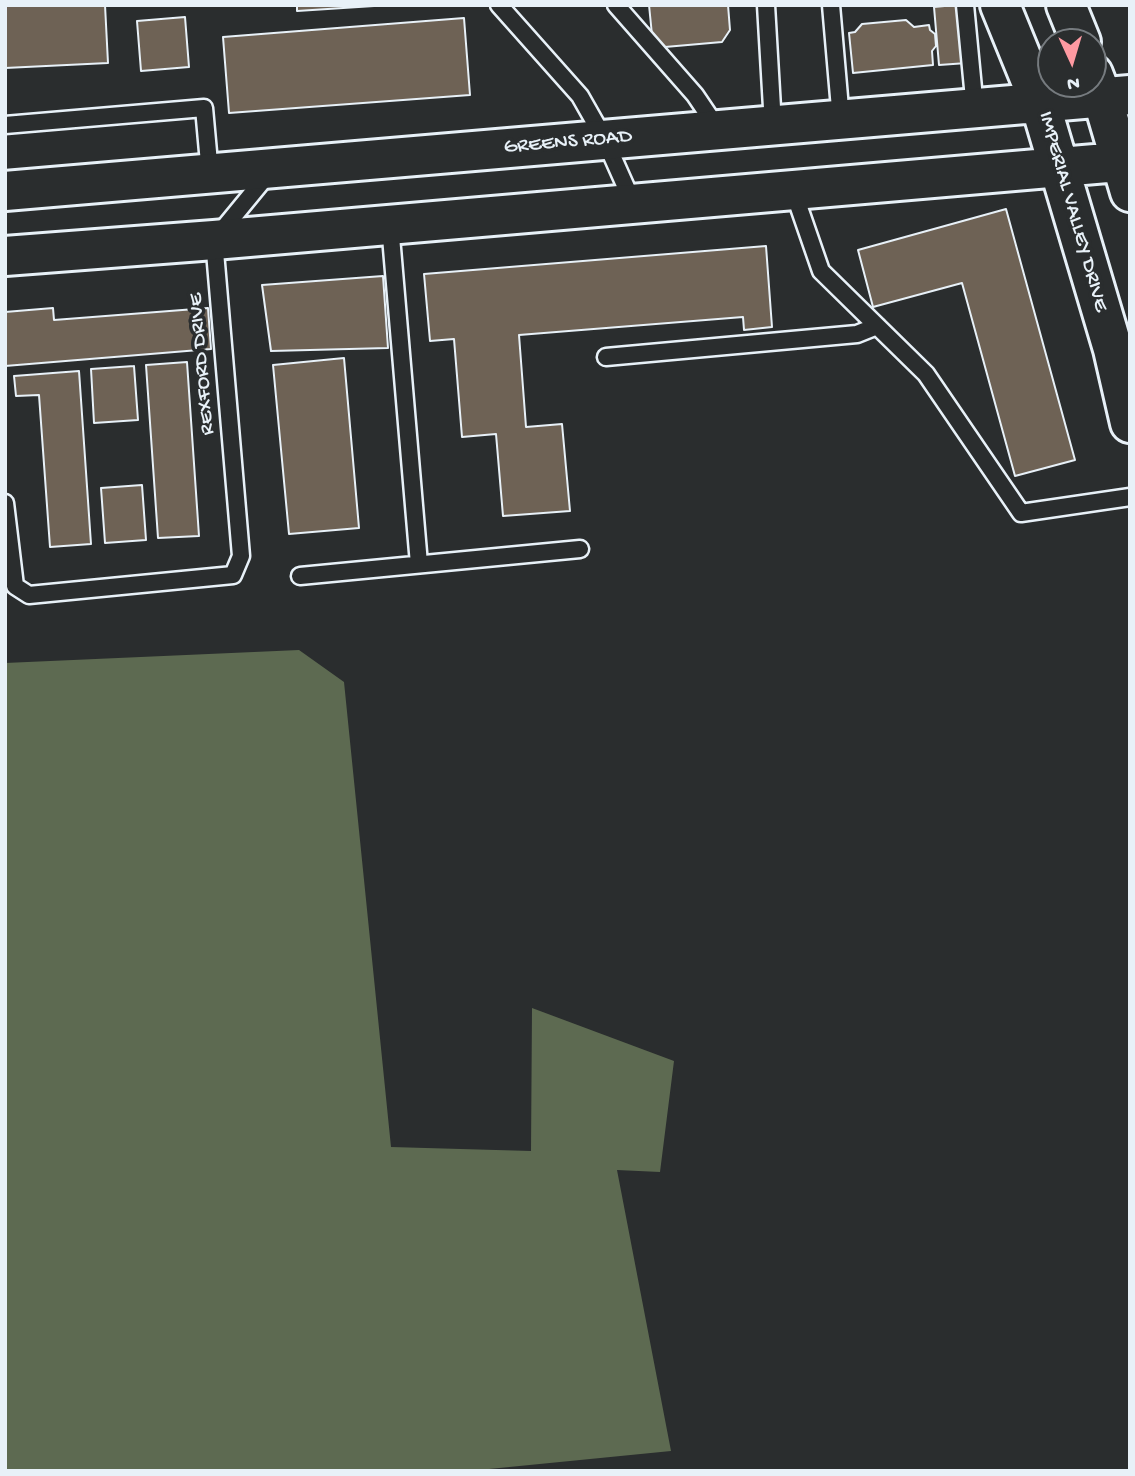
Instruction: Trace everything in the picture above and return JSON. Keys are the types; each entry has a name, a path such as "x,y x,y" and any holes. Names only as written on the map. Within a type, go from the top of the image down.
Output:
{"main road":[{"name":"IMPERIAL VALLEY DRIVE","path":"1000,5 1040,103 1112,349 1130,423"},
{"path":"1066,5 1075,28"},
{"name":"GREENS ROAD","path":"5,191 1040,103 1108,89"},
{"path":"5,256 1059,168 1127,171 1108,89"}],"lane":[{"path":"499,5 580,96 605,140 633,203"},
{"path":"616,5 695,95 720,131"},
{"path":"766,5 773,126"},
{"path":"831,5 841,120"},
{"path":"965,5 975,108"},
{"path":"5,125 204,107 210,174"},
{"path":"214,240 272,169"},
{"path":"793,190 821,271 926,374 1021,513 1130,498"},
{"path":"390,225 419,564"},
{"name":"REXFORD DRIVE","path":"5,503 15,586 29,595 233,575 241,556 214,240"},
{"path":"606,357 857,334 877,326"},
{"path":"300,576 580,549"}],"green space":[{"path":"299,650 344,682 391,1147 531,1151 532,1008 674,1061 660,1172 617,1170 671,1451 469,1471 5,1471 5,663"}],"building":[{"path":"5,5 105,5 108,63 5,68"},
{"path":"297,5 374,5 374,6 297,11"},
{"path":"649,5 728,5 730,30 722,42 665,47 652,35"},
{"path":"955,5 964,24 967,63 939,65 934,7"},
{"path":"185,17 189,67 141,71 137,21"},
{"path":"464,18 470,95 229,113 223,37"},
{"path":"906,20 914,27 929,25 935,34 933,65 853,73 849,33 855,32 862,24"},
{"path":"1006,209 1075,460 1015,476 962,283 873,307 858,250"},
{"path":"766,246 772,327 744,330 743,317 519,335 526,427 562,424 570,511 503,516 496,434 462,437 454,339 430,341 424,274"},
{"path":"383,276 388,348 271,351 262,285"},
{"path":"53,308 54,320 208,308 211,349 5,366 5,312"},
{"path":"344,358 359,528 289,534 273,365"},
{"path":"187,362 199,536 158,538 146,365"},
{"path":"134,366 138,420 94,423 91,369"},
{"path":"79,371 91,544 50,547 39,395 16,396 14,376"},
{"path":"142,485 146,540 105,543 101,488"}]}
